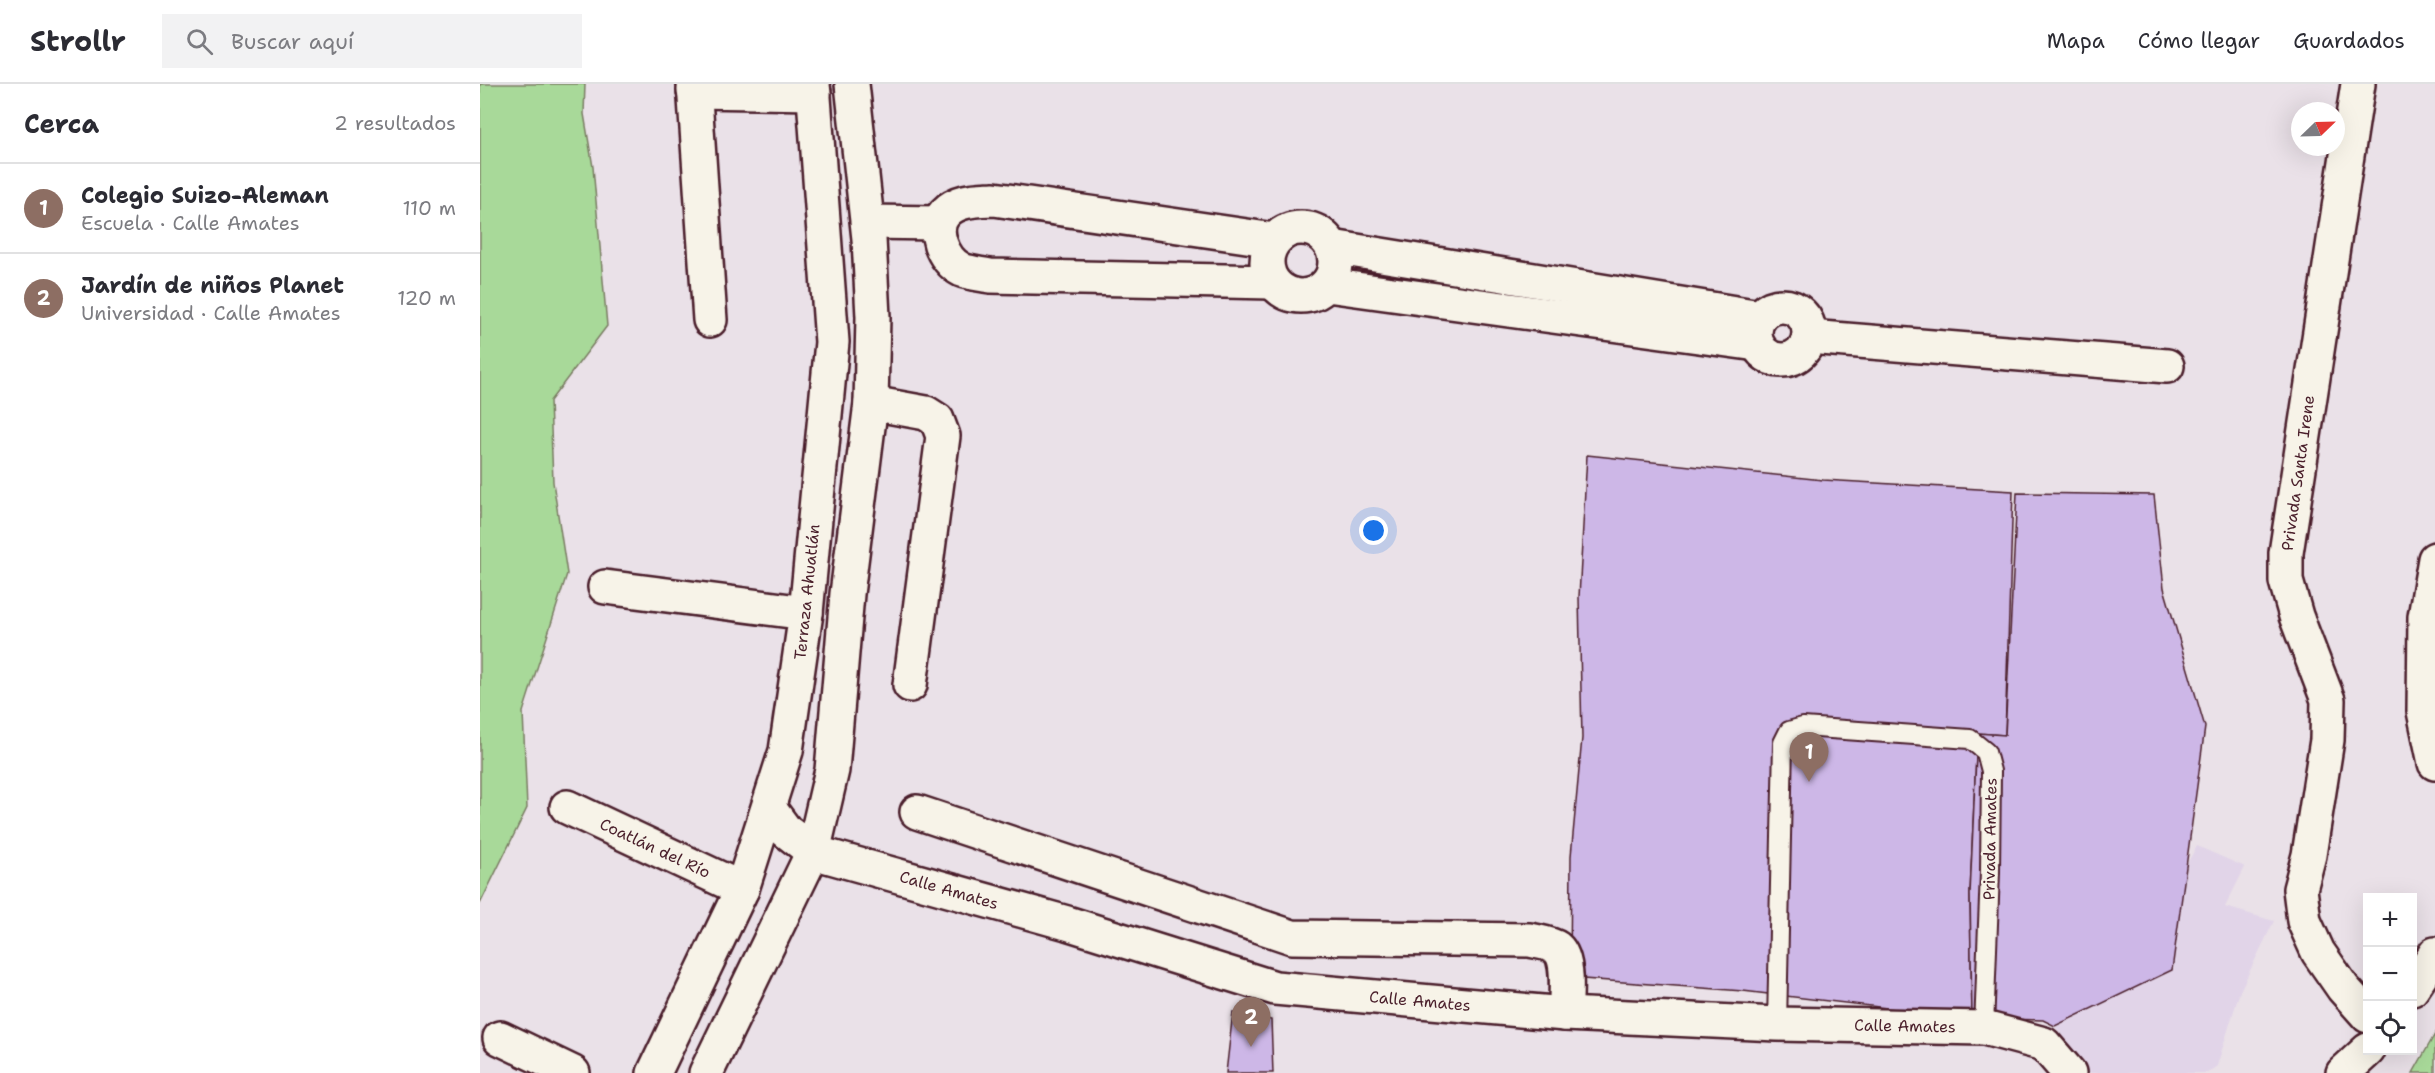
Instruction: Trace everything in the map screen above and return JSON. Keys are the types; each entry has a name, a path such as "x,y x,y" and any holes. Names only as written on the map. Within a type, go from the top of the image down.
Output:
{"street":[{"path":"706,1073 813,852 832,770 847,594 871,403 873,317 868,231 852,84"},
{"name":"Privada Santa Irene","path":"2358,84 2286,553 2286,581 2296,616 2328,700 2327,740 2309,855 2300,889 2304,921 2318,952 2343,988 2363,1011"},
{"path":"710,320 694,87 813,88"},
{"name":"Terraza Ahuatlán","path":"654,1073 742,889 786,751 806,613 832,342 813,88"},
{"path":"1272,282 990,276 961,270 942,249 939,231 946,212 955,206 966,201 994,199 1274,240"},
{"path":"1293,228 1316,231 1332,247 1335,267 1327,285 1319,292 1299,297 1279,290 1272,282 1266,261 1268,250 1274,240 1293,228"},
{"path":"868,231 939,231"},
{"path":"1332,247 1759,330"},
{"path":"1327,285 1759,330"},
{"path":"1759,330 1769,356 1786,360 1801,352 1809,337 2167,366"},
{"path":"871,403 926,413 937,420 943,436 910,685"},
{"path":"2435,559 2426,617 2424,711 2435,763"},
{"path":"605,587 806,613"},
{"path":"786,751 805,754 832,770"},
{"name":"Coatlán del Río","path":"567,807 742,889"},
{"path":"769,808 786,831 813,852"},
{"path":"917,812 1292,937 1530,940 1555,946 1561,952 1564,961 1565,1014"},
{"name":"Calle Amates","path":"813,852 1067,923 1275,988 1565,1014 1777,1024 1984,1028 2044,1044 2069,1073"},
{"path":"2417,981 2435,954"},
{"path":"500,1038 573,1073"},
{"path":"2343,1073 2363,1054"}],"lane":[{"name":"Privada Amates","path":"1777,1024 1783,744 1789,731 1803,727 1970,739 1986,752 1991,771 1984,1028"}],"shaded area":[{"path":"2197,846 2245,867 2225,907 2274,921 2240,991 2217,1066 2207,1073 2087,1073 2055,1026 2172,970 2186,865"}],"green space":[{"path":"480,84 585,84 584,114 593,167 607,326 550,401 553,482 567,574 523,712 527,808 480,904"},
{"path":"2435,1034 2435,1073 2413,1073"}],"building":[{"path":"1587,455 1823,480 2013,491 2005,735 1977,733 1970,894 1972,1018 1743,991 1570,978 1571,856 1582,738 1579,597"},
{"path":"2017,493 2154,495 2164,588 2205,727 2172,970 2055,1026 2043,1020 1972,1018 1970,894 1977,733 2005,735"},
{"path":"1233,1012 1271,1020 1273,1073 1226,1073"}],"place":[{"name":"Colegio Suizo-Aleman","path":"1809,782"},
{"name":"Jardín de niños Planet","path":"1251,1047"}]}
